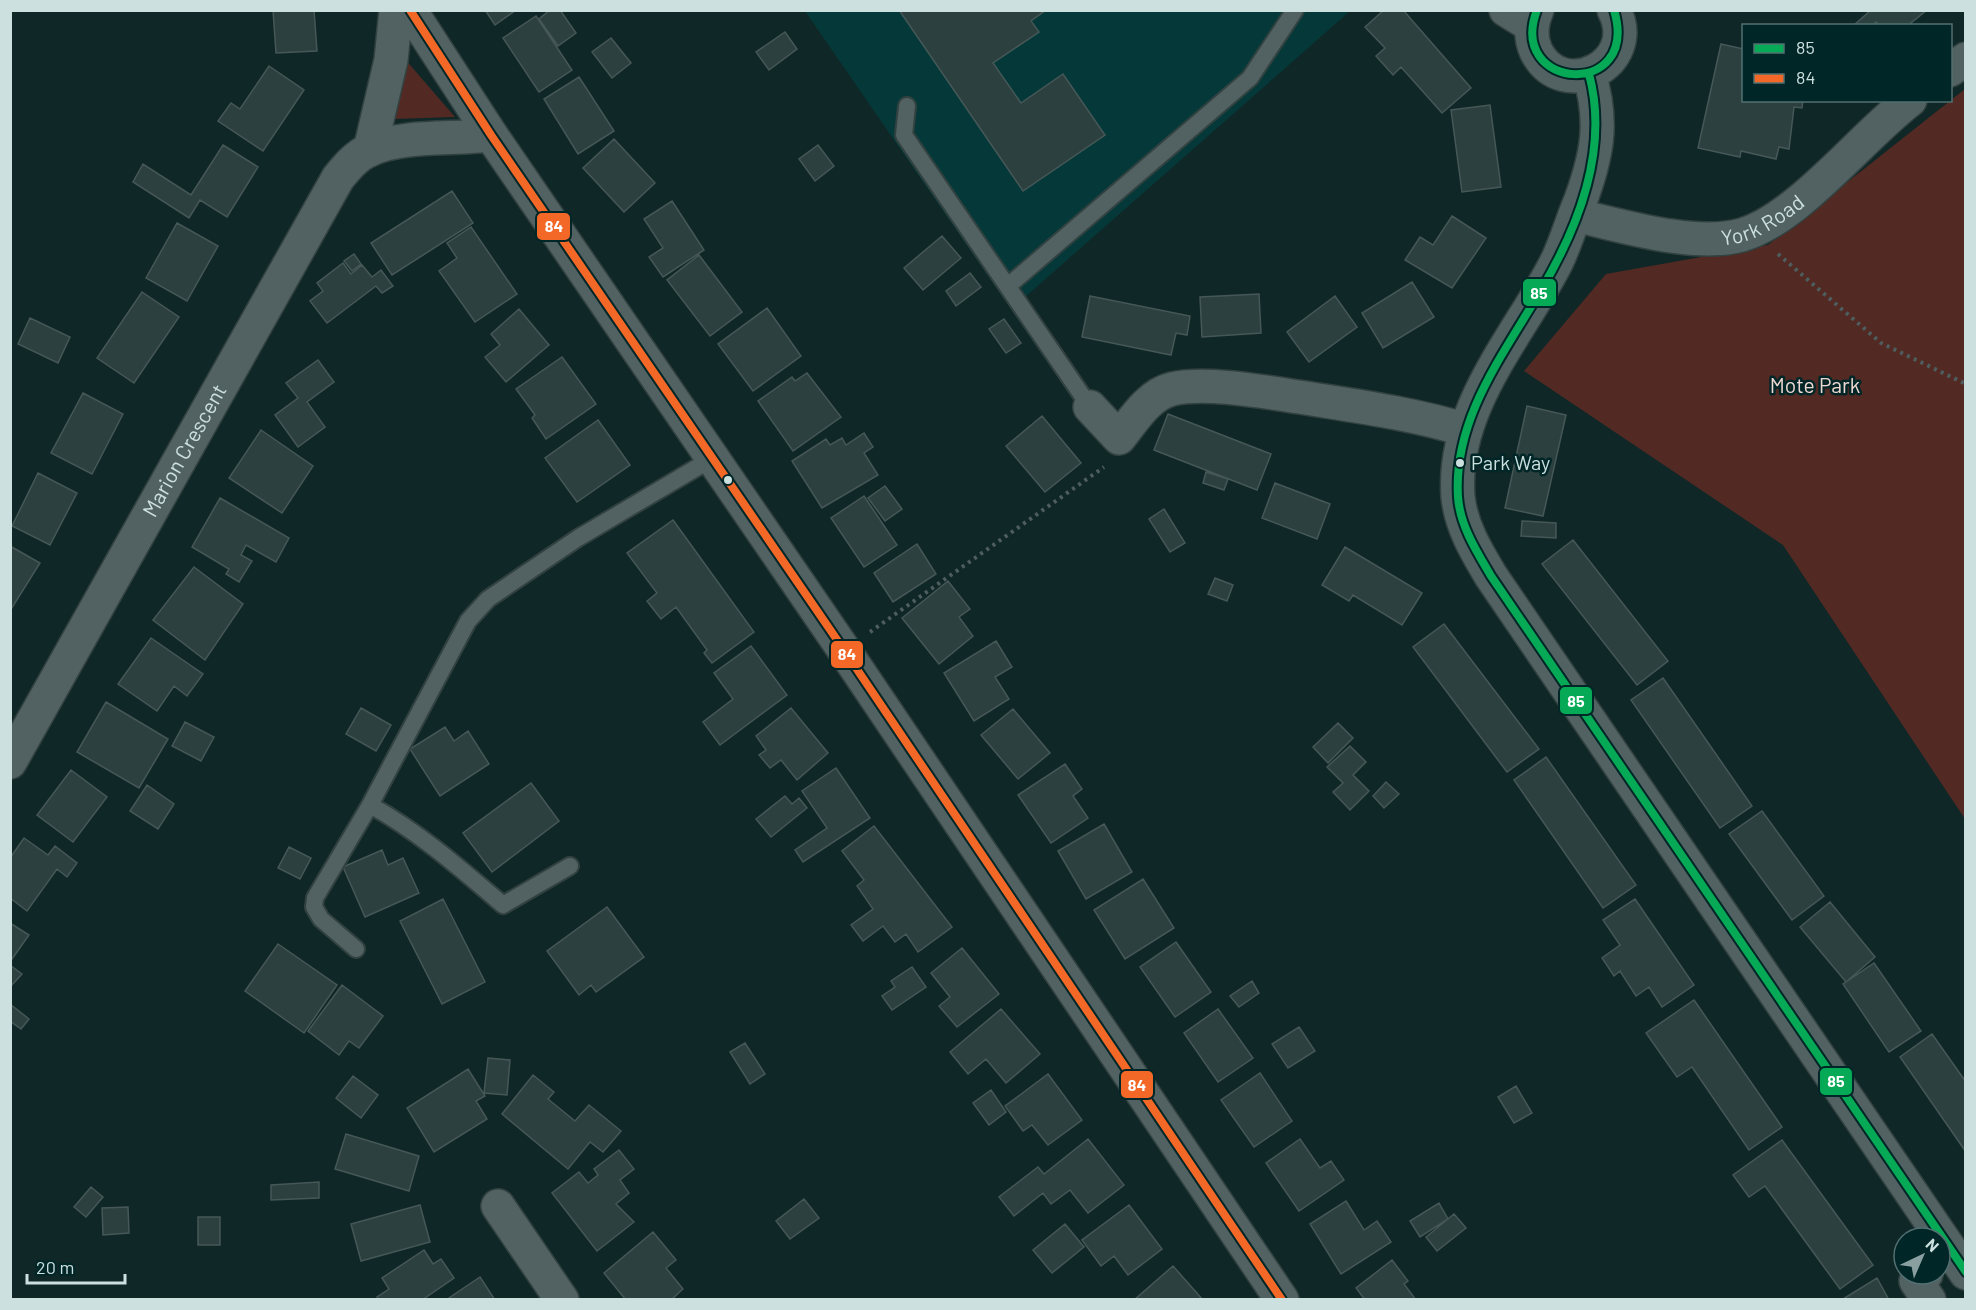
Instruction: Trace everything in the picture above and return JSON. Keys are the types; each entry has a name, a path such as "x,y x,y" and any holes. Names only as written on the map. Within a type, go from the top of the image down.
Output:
{"street":[{"path":"370,150 391,60 396,10"},
{"path":"410,10 491,135 844,650 1282,1299"},
{"path":"1525,16 1534,46 1545,64 1562,74 1589,74 1606,63 1617,46 1620,31 1614,10"},
{"path":"1952,69 1965,59"},
{"path":"1589,74 1597,98 1599,125 1588,180 1557,261 1484,387 1466,430 1460,454 1458,497 1464,523 1474,547 1956,1259"},
{"name":"York Road","path":"1575,215 1683,237 1723,238 1758,229 1813,189 1862,141 1908,102"},
{"name":"Marion Crescent","path":"10,762 338,178 349,164 370,150 401,142 491,135"},
{"path":"1090,407 1119,438 1154,398 1172,389 1215,388 1258,391 1367,408 1438,421 1466,430"},
{"path":"498,1206 562,1299"},
{"path":"1920,1286 1929,1299"}],"lane":[{"path":"1008,286 1250,78 1295,10"},
{"path":"907,106 904,135 1090,407"},
{"path":"356,949 321,918 314,907 315,898 370,805 468,621 488,599 578,538 713,458"},
{"path":"370,805 398,820 440,851 503,905 570,866"}],"path":[{"path":"1758,229 1768,245 1881,343 1965,384"},
{"path":"844,650 1105,466 1119,438"}],"shaded area":[{"path":"805,11 1350,11 1025,297 1051,353 1044,357"}],"green space":[{"path":"404,58 455,117 393,119"},
{"name":"Mote Park","path":"1965,89 1965,819 1783,545 1524,371 1606,274 1768,245 1949,102 1952,102 1952,99"}],"building":[{"path":"273,10 314,10 317,51 276,53"},
{"path":"485,10 516,10 495,25"},
{"path":"550,10 560,10 576,33 558,46 539,19"},
{"path":"899,10 1046,10 1031,21 1039,32 993,63 1021,103 1063,74 1105,135 1023,191"},
{"path":"1384,10 1403,10 1471,88 1442,113 1401,67 1393,75 1376,56 1385,48 1365,27"},
{"path":"1871,10 1927,10 1912,24 1878,24 1876,22 1855,24"},
{"path":"536,16 572,70 539,92 503,38"},
{"path":"785,32 797,49 769,70 756,52"},
{"path":"611,38 631,63 612,78 592,52"},
{"path":"1721,44 1742,49 1742,102 1803,102 1802,108 1794,107 1789,149 1779,147 1776,159 1741,151 1740,157 1698,148"},
{"path":"269,66 304,90 263,151 218,121 231,103 240,109"},
{"path":"579,77 614,131 578,154 544,99"},
{"path":"1490,105 1501,187 1462,192 1451,110"},
{"path":"614,139 655,183 624,212 583,168"},
{"path":"223,145 258,167 227,217 200,200 189,218 133,182 143,164 191,195"},
{"path":"818,145 834,166 815,181 799,159"},
{"path":"452,191 473,223 392,275 371,243"},
{"path":"672,201 704,250 663,277 649,257 663,248 644,219"},
{"path":"1452,216 1486,238 1452,288 1405,260 1420,237 1433,245"},
{"path":"177,223 218,246 187,301 146,278"},
{"path":"471,227 517,294 475,322 439,271 457,258 447,243"},
{"path":"942,236 961,258 923,290 904,268"},
{"path":"354,254 361,264 352,271 344,261"},
{"path":"699,255 742,312 710,336 667,280"},
{"path":"343,263 351,274 362,265 372,277 381,270 393,286 382,293 376,286 327,323 310,301 323,291 317,283"},
{"path":"970,273 981,287 956,306 946,291"},
{"path":"1412,282 1434,317 1383,348 1362,313"},
{"path":"142,292 179,317 134,383 97,358"},
{"path":"1259,294 1261,333 1202,337 1200,297"},
{"path":"1090,296 1190,316 1187,335 1176,333 1171,355 1082,337"},
{"path":"1335,296 1357,327 1309,362 1287,332"},
{"path":"767,308 801,356 753,391 718,344"},
{"path":"519,309 549,345 506,382 485,357 500,345 491,334"},
{"path":"30,318 70,337 58,363 18,344"},
{"path":"1004,319 1021,343 1006,353 989,329"},
{"path":"562,357 596,404 546,439 532,418 535,415 516,389"},
{"path":"318,360 334,382 307,402 325,427 298,447 275,415 298,398 286,383"},
{"path":"807,373 841,417 793,451 758,401 792,377 795,381"},
{"path":"83,393 123,414 92,474 51,453"},
{"path":"1527,406 1566,415 1543,516 1505,508"},
{"path":"1168,414 1271,454 1257,490 1154,450"},
{"path":"1042,416 1081,463 1045,492 1006,446"},
{"path":"598,420 630,465 577,502 545,458"},
{"path":"261,430 313,466 282,513 229,478"},
{"path":"864,433 873,447 864,453 878,475 822,508 792,461 826,439 830,445 842,438 846,445"},
{"path":"1206,472 1228,479 1224,490 1203,483"},
{"path":"38,473 77,493 50,545 12,526"},
{"path":"1275,483 1330,504 1317,539 1262,518"},
{"path":"885,486 902,509 885,521 868,498"},
{"path":"864,496 897,545 864,567 831,518"},
{"path":"220,498 289,538 276,562 246,545 241,555 252,561 239,582 226,574 229,569 192,547"},
{"path":"1164,509 1185,543 1170,552 1149,519"},
{"path":"673,520 754,632 712,663 704,653 707,650 676,607 661,619 647,601 657,593 627,553"},
{"path":"1522,521 1556,523 1556,538 1521,536"},
{"path":"1573,540 1668,661 1637,685 1542,564"},
{"path":"917,544 936,574 893,602 874,573"},
{"path":"10,546 40,563 10,611"},
{"path":"1345,547 1422,593 1402,625 1353,595 1349,601 1322,585"},
{"path":"194,567 243,604 205,660 153,620"},
{"path":"1215,578 1233,585 1227,601 1208,594"},
{"path":"948,581 970,609 959,617 973,636 939,664 902,618"},
{"path":"1444,624 1539,749 1507,772 1413,647"},
{"path":"151,638 203,674 187,696 174,686 157,711 118,684"},
{"path":"996,641 1012,667 995,677 1009,699 974,721 944,673"},
{"path":"751,646 787,695 720,745 703,722 733,699 714,673"},
{"path":"1663,678 1752,806 1720,828 1631,700"},
{"path":"106,702 168,739 139,788 77,752"},
{"path":"361,708 391,725 376,751 346,734"},
{"path":"791,708 828,753 797,780 781,760 770,768 759,755 766,750 756,736"},
{"path":"1013,709 1050,753 1018,779 981,735"},
{"path":"185,722 214,737 201,761 172,746"},
{"path":"1338,723 1353,738 1328,763 1313,747"},
{"path":"445,727 454,741 468,731 489,764 440,796 410,749"},
{"path":"1350,746 1366,762 1353,775 1369,791 1350,810 1333,792 1343,783 1327,767"},
{"path":"1546,757 1636,885 1603,908 1514,780"},
{"path":"1065,764 1082,789 1073,796 1088,818 1051,843 1018,795"},
{"path":"836,768 870,818 803,862 795,850 827,828 802,791"},
{"path":"71,770 107,797 73,842 37,815"},
{"path":"1386,782 1399,794 1384,808 1373,796"},
{"path":"531,783 559,821 492,872 463,833"},
{"path":"147,785 174,804 158,829 130,811"},
{"path":"785,796 792,804 799,798 807,808 771,837 756,819"},
{"path":"1762,811 1824,896 1792,920 1729,834"},
{"path":"1104,824 1132,872 1086,899 1058,851"},
{"path":"874,826 952,927 918,952 906,934 895,942 883,926 863,941 851,925 873,909 857,886 864,880 842,851"},
{"path":"24,838 48,855 55,846 77,863 67,877 57,869 27,911 10,898 10,858"},
{"path":"289,847 311,858 300,879 278,868"},
{"path":"382,850 388,865 403,858 419,893 365,917 343,867"},
{"path":"1143,879 1174,928 1125,959 1094,910"},
{"path":"443,899 485,982 442,1004 400,921"},
{"path":"1635,899 1694,985 1662,1007 1649,987 1636,996 1620,971 1614,976 1602,958 1620,945 1603,920"},
{"path":"1830,902 1875,957 1846,982 1800,927"},
{"path":"607,907 644,957 596,992 591,985 579,995 547,951"},
{"path":"10,923 29,935 12,959 10,958"},
{"path":"1176,942 1211,992 1175,1017 1140,967"},
{"path":"278,944 337,985 304,1033 245,991"},
{"path":"962,948 999,994 957,1027 939,1006 950,997 931,973"},
{"path":"1874,963 1921,1031 1889,1052 1843,984"},
{"path":"10,965 22,974 10,987"},
{"path":"912,967 926,987 892,1010 882,996 895,987 891,981"},
{"path":"1252,981 1259,993 1239,1007 1230,996"},
{"path":"342,985 383,1016 359,1048 349,1041 339,1055 308,1031"},
{"path":"1694,1000 1782,1127 1749,1150 1692,1067 1677,1077 1646,1033"},
{"path":"10,1004 29,1019 21,1029 10,1021"},
{"path":"1001,1009 1040,1054 1006,1083 986,1059 968,1074 950,1052"},
{"path":"1218,1009 1253,1058 1218,1082 1184,1033"},
{"path":"1299,1027 1315,1051 1288,1068 1272,1044"},
{"path":"1932,1034 1966,1082 1966,1152 1900,1057"},
{"path":"745,1043 765,1074 750,1084 730,1052"},
{"path":"488,1058 510,1060 507,1095 484,1093"},
{"path":"468,1069 485,1096 476,1101 487,1119 434,1152 407,1108"},
{"path":"1260,1073 1292,1121 1254,1147 1221,1100"},
{"path":"1048,1074 1082,1120 1048,1145 1032,1125 1023,1131 1005,1106"},
{"path":"533,1075 554,1092 548,1099 575,1121 589,1105 621,1131 603,1152 590,1142 568,1169 502,1114"},
{"path":"353,1076 378,1095 361,1118 336,1098"},
{"path":"1516,1086 1532,1113 1514,1123 1498,1097"},
{"path":"991,1090 1006,1112 989,1125 973,1103"},
{"path":"346,1134 419,1156 409,1191 335,1169"},
{"path":"1088,1139 1124,1185 1088,1213 1070,1190 1051,1204 1043,1193 1014,1216 999,1197 1038,1167 1044,1174"},
{"path":"1300,1139 1320,1168 1331,1161 1344,1180 1299,1211 1266,1163"},
{"path":"1782,1140 1873,1265 1840,1289 1765,1186 1749,1197 1733,1175"},
{"path":"619,1150 634,1169 620,1180 629,1193 616,1204 634,1222 597,1251 552,1193 579,1172 588,1183 598,1175 594,1169"},
{"path":"319,1182 319,1198 271,1200 271,1185"},
{"path":"91,1187 103,1197 86,1217 74,1207"},
{"path":"804,1199 819,1218 790,1239 776,1221"},
{"path":"1346,1201 1364,1230 1377,1221 1391,1242 1341,1274 1310,1224"},
{"path":"1439,1203 1448,1219 1420,1237 1410,1221"},
{"path":"420,1205 430,1242 361,1261 351,1224"},
{"path":"1129,1205 1162,1249 1128,1275 1114,1256 1101,1266 1082,1240"},
{"path":"128,1207 129,1233 103,1235 102,1208"},
{"path":"1454,1214 1466,1228 1437,1251 1426,1237"},
{"path":"198,1217 220,1217 220,1245 198,1245"},
{"path":"1065,1224 1084,1247 1052,1273 1033,1250"},
{"path":"653,1232 676,1260 666,1268 683,1289 671,1300 626,1300 604,1273"},
{"path":"424,1250 433,1264 441,1259 454,1278 422,1300 379,1300 377,1297 389,1289 382,1278"},
{"path":"1392,1260 1408,1281 1404,1284 1416,1300 1365,1300 1356,1288"},
{"path":"1173,1266 1203,1300 1134,1300"},
{"path":"480,1277 495,1300 446,1300"},
{"path":"1877,1278 1889,1300 1843,1300 1843,1299"}],"transit line":[{"name":"84","path":"410,10 491,135 844,650 1282,1300"},
{"name":"85","path":"1537,10 1533,37 1540,57 1555,69 1574,74 1593,71 1609,59 1617,39 1614,10"},
{"name":"85","path":"1589,74 1594,102 1595,130 1593,158 1587,186 1555,265 1497,363 1472,414 1459,468 1458,497 1462,518 1491,576 1966,1272"}],"place":[{"name":"Park Way","path":"1460,463"}]}
